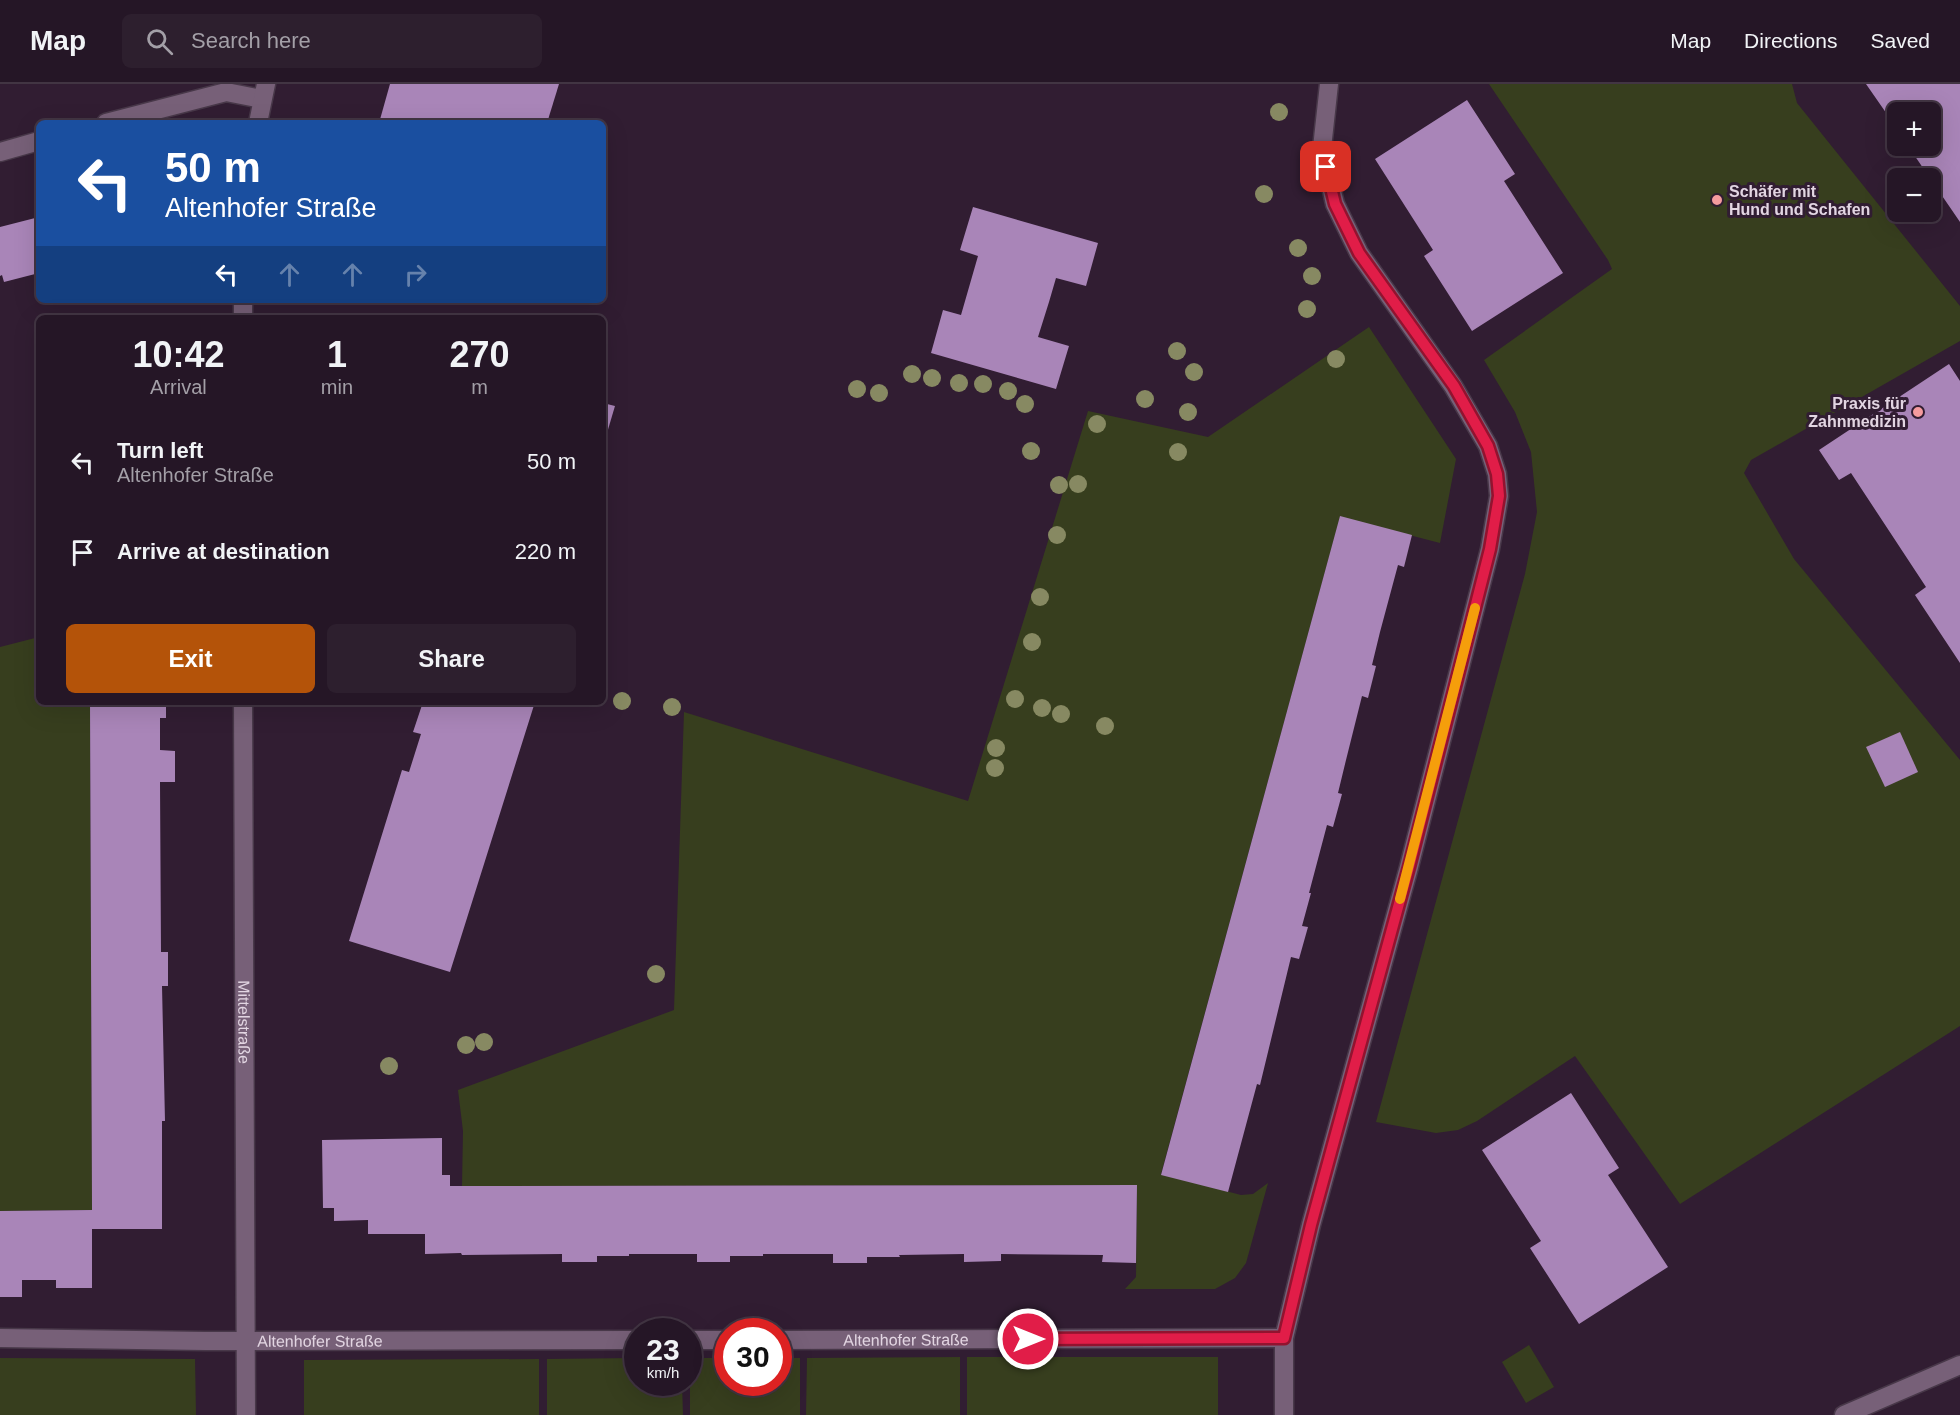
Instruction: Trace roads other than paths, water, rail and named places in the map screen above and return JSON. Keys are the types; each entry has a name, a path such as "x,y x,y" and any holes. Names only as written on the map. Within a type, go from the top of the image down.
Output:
{"street":[{"path":"1284,1415 1284,1338 1311,1225 1409,867 1490,549 1499,496 1497,474 1488,446 1454,386 1359,253 1335,204 1322,148 1329,84"},
{"path":"118,120 226,92 264,91 259,120"},
{"path":"0,152 36,142"},
{"name":"Mittelstraße","path":"243,705 246,1415"},
{"name":"Altenhofer Straße","path":"0,1338 624,1340"},
{"name":"Altenhofer Straße","path":"792,1340 1284,1338"},
{"path":"1844,1415 1960,1365"}],"place":[{"name":"Schäfer mit Hund und Schafen","path":"1717,200"},
{"name":"Praxis für Zahnmedizin","path":"1918,412"}]}
